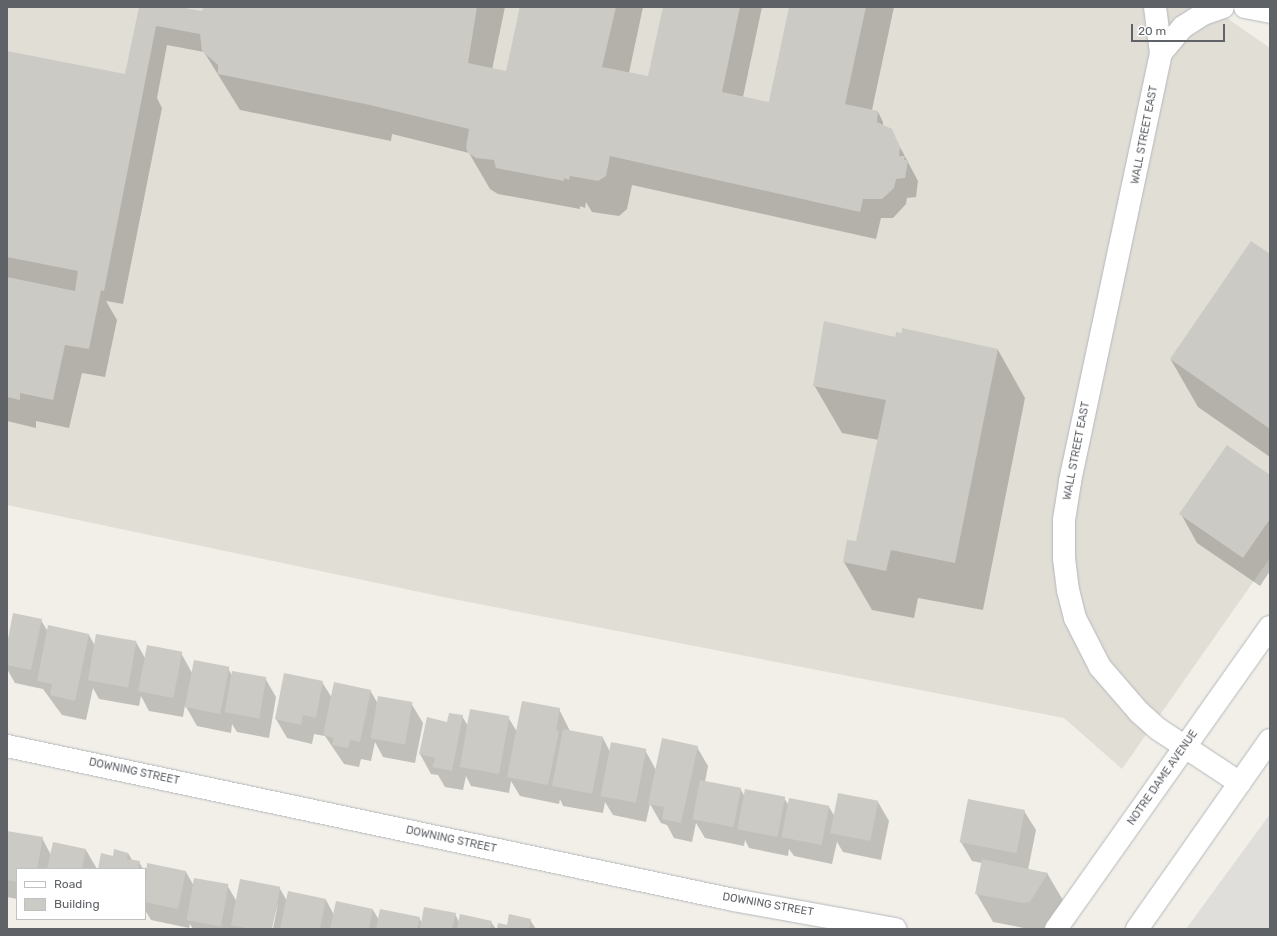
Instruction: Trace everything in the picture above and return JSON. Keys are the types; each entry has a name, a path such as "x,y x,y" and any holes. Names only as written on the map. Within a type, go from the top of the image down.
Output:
{"street":[{"path":"1155,7 1161,53"},
{"path":"1161,53 1183,27 1204,14 1223,7"},
{"path":"1245,7 1270,12"},
{"name":"WALL STREET EAST","path":"1161,53 1070,482 1064,520 1064,558 1068,590 1075,618 1100,667 1139,712 1184,748 1240,783"},
{"name":"NOTRE DAME AVENUE","path":"1056,929 1270,627"},
{"path":"1136,929 1270,740"},
{"name":"DOWNING STREET","path":"7,746 726,898 895,929"}],"shaded area":[{"path":"7,7 1211,7 1270,48 1270,558 1122,769 1064,718 448,598 7,505"},
{"path":"1270,814 1270,929 1186,929"}],"building":[{"path":"139,7 178,7 202,11 204,7 477,7 468,63 506,71 520,7 616,7 602,67 648,76 663,7 740,7 722,92 769,102 789,7 866,7 845,104 878,111 877,122 892,129 900,147 899,156 905,156 904,160 908,160 905,178 896,179 894,188 882,199 863,199 860,212 610,156 606,176 598,181 570,176 569,180 564,178 564,181 496,168 494,160 476,158 468,153 466,147 469,129 370,105 218,74 218,65 202,51 200,34 156,26 104,291 101,290 89,349 65,345 53,400 20,393 20,400 7,397 7,277 75,291 78,271 7,257 7,51 125,74"},
{"path":"1251,241 1270,254 1270,429 1170,359"},
{"path":"824,321 895,337 896,332 902,333 902,328 998,349 955,563 891,550 886,571 843,562 847,540 856,541 886,400 813,386"},
{"path":"1227,445 1270,475 1270,519 1243,558 1179,514"},
{"path":"13,613 42,619 31,670 7,665 7,644"},
{"path":"48,625 89,634 75,701 50,695 52,684 37,681"},
{"path":"96,634 136,641 128,687 88,680"},
{"path":"147,645 182,652 173,698 138,691"},
{"path":"194,660 229,667 220,714 185,707"},
{"path":"232,671 266,677 259,718 225,712"},
{"path":"284,673 323,681 316,718 303,715 301,725 275,719"},
{"path":"334,682 371,690 360,742 350,740 348,748 332,745 334,738 323,735"},
{"path":"378,696 412,702 405,744 371,738"},
{"path":"522,701 560,708 556,730 559,731 548,785 507,777"},
{"path":"470,709 509,716 499,774 460,767"},
{"path":"449,713 463,715 452,771 432,767 435,758 419,754 427,717 447,722"},
{"path":"563,729 603,737 592,794 552,786"},
{"path":"662,738 698,746 681,823 662,819 664,807 648,804"},
{"path":"611,742 646,749 636,803 601,796"},
{"path":"700,780 741,788 734,827 692,819"},
{"path":"745,789 785,797 777,837 737,829"},
{"path":"838,793 878,801 870,841 830,833"},
{"path":"789,798 829,806 822,845 781,837"},
{"path":"968,799 1025,810 1017,853 960,842"},
{"path":"7,831 43,837 37,868 16,868 16,882 7,880"},
{"path":"53,842 86,849 82,868 47,868"},
{"path":"114,849 128,853 127,859 140,861 138,868 98,868 101,853 113,856"},
{"path":"982,859 1048,873 1030,902 1023,903 975,894"},
{"path":"147,863 186,871 178,909 146,902"},
{"path":"194,878 228,884 221,926 187,920"},
{"path":"240,879 280,887 272,929 251,929 231,925"},
{"path":"288,891 326,899 320,929 280,929"},
{"path":"336,901 373,909 369,929 330,929"},
{"path":"424,907 456,913 452,929 420,929"},
{"path":"380,909 420,917 417,929 376,929"},
{"path":"460,914 492,921 490,929 457,929"},
{"path":"509,914 531,919 529,929 497,929 498,923 507,925"}]}
